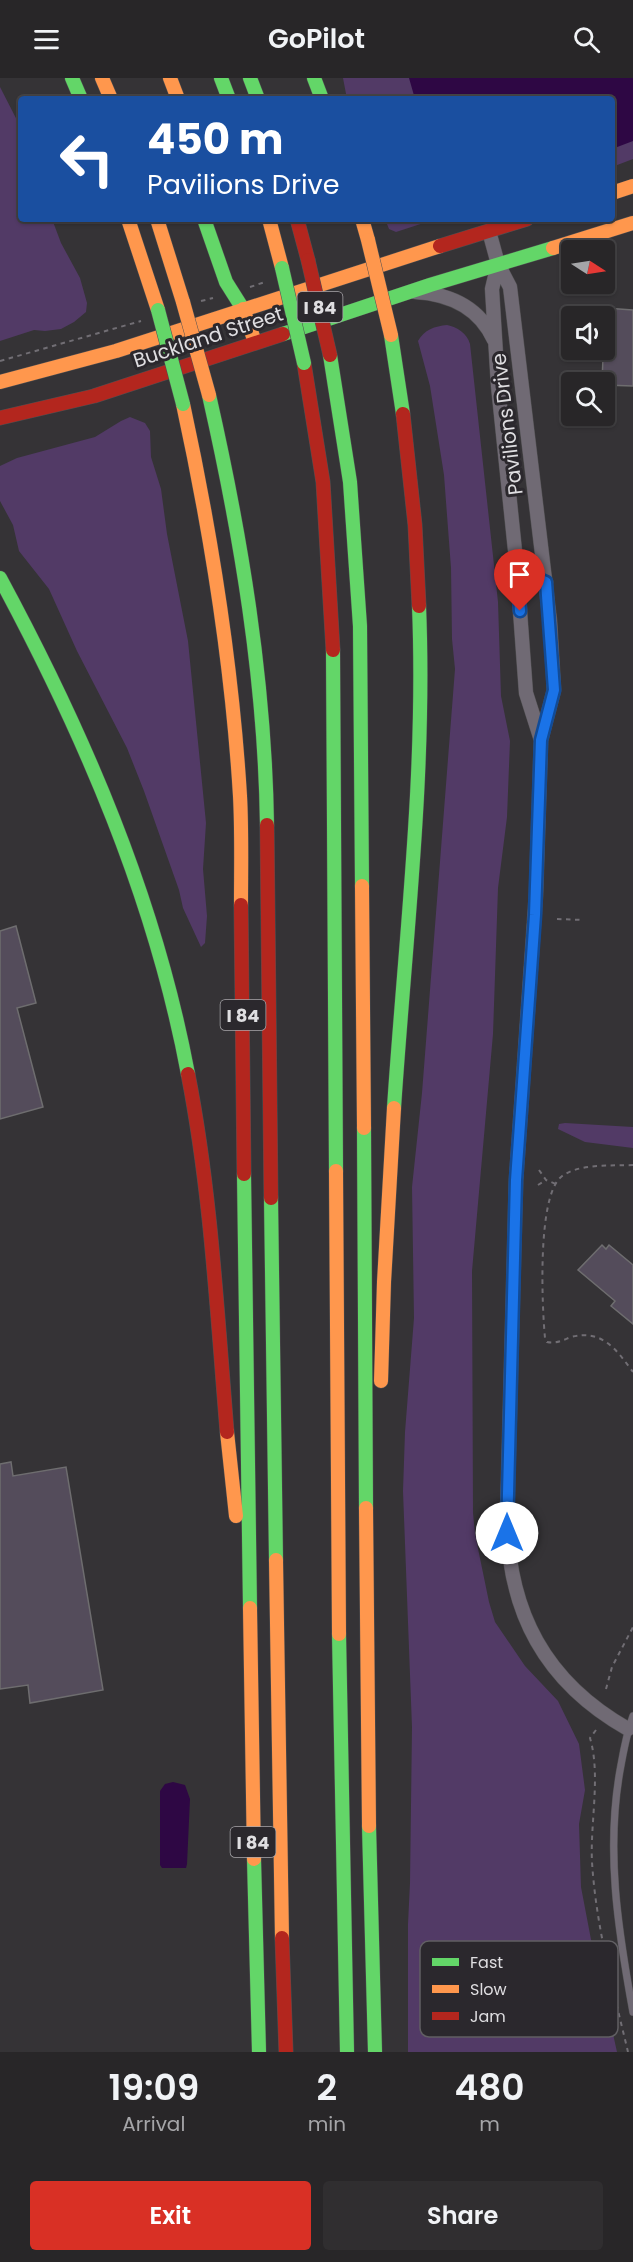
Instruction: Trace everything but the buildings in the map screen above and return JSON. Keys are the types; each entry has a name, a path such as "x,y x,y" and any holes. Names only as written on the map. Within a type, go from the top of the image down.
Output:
{"main road":[{"path":"72,78 80,96"},
{"path":"102,78 110,96"},
{"path":"170,78 177,96"},
{"path":"221,78 228,96"},
{"path":"250,78 257,96"},
{"path":"314,78 320,96"},
{"path":"327,78 332,96"},
{"path":"615,192 633,186"},
{"name":"I 84","path":"129,222 158,310 183,404 206,514 223,616 240,798 250,1632 259,2052"},
{"path":"158,222 189,302 235,516 258,677 266,779 279,1837 286,2052"},
{"path":"205,222 226,282 243,309 255,342"},
{"path":"270,222 304,363 323,482 333,621 340,1737 347,2052"},
{"name":"I 84","path":"298,222 330,354 350,482 360,606 369,1865 375,2052"},
{"path":"363,222 391,334 404,415 415,515 419,606 420,706 414,838 386,1219 381,1395"},
{"name":"Buckland Street","path":"0,382 78,362 518,222"},
{"name":"Buckland Street","path":"0,418 94,396 409,292 633,223"},
{"path":"240,277 243,309"},
{"path":"0,578 57,686 103,790 147,913 180,1034 198,1125 208,1198 231,1480 250,1632"},
{"path":"366,1487 380,1413"}],"street":[{"name":"Pavilions Drive","path":"489,231 498,264 510,287 546,582 554,690 541,740 537,871 515,1209 508,1545 510,1568 517,1598 529,1627 545,1656 563,1679 583,1698 631,1722"},
{"name":"Pavilions Drive","path":"498,264 492,289 498,386 517,570 526,693 541,740"},
{"name":"Pavilions Drive","path":"409,292 440,296 465,305 484,322 496,345"},
{"path":"517,570 546,582"}],"lane":[{"path":"631,1722 617,1785 613,1846 616,1912 633,2012"}],"path":[{"path":"189,302 204,300"},
{"path":"0,361 146,320"},
{"path":"557,919 584,920"},
{"path":"633,1165 574,1170 560,1178 555,1184 546,1211 542,1277 544,1338 552,1343 574,1336 597,1336 615,1349 633,1372"},
{"path":"539,1170 546,1180 555,1184"},
{"path":"538,1185 546,1180"},
{"path":"606,1689 612,1667 633,1627"},
{"path":"596,1730 590,1738 593,1750 595,1795 592,1861 598,1918 603,1941"},
{"path":"618,2010 627,2052"}],"shaded area":[{"path":"343,78 633,78 633,159 615,166 615,96 346,96"},
{"path":"409,78 633,78 633,141 615,148 615,96 414,96"},
{"path":"0,87 18,122 18,222 53,222 61,243 80,278 87,303 86,312 61,329 34,330 0,341"},
{"path":"386,222 427,222 396,232 389,229"},
{"path":"438,326 454,327 467,337 470,344 498,602 501,696 510,741 507,817 498,888 493,1034 472,1271 473,1513 475,1534 495,1622 525,1666 558,1701 579,1744 585,1790 579,1824 581,1887 591,1941 420,1941 420,2037 614,2037 617,2052 408,2052 412,1727 403,1491 414,1318 412,1187 422,1093 455,669 444,475 430,386 418,341 423,334"},
{"path":"130,417 145,423 150,431 151,457 161,489 167,534 188,641 206,823 203,869 207,916 205,943 201,947 183,908 179,890 127,748 77,651 49,589 19,551 13,525 0,501 0,466 17,458 95,437"},
{"path":"559,1124 633,1127 633,1148 585,1142 558,1129"},
{"path":"173,1782 185,1785 190,1799 186,1868 162,1868 160,1865 160,1791 165,1784"}],"traffic: fast":[{"path":"72,78 80,96"},
{"path":"221,78 228,96"},
{"path":"250,78 257,96"},
{"path":"314,78 321,96"},
{"path":"205,222 226,282 243,309"},
{"path":"283,334 430,285 553,248"},
{"path":"282,268 304,363"},
{"path":"158,310 183,404"},
{"path":"391,335 403,414"},
{"path":"330,355 350,482 360,626 362,886"},
{"path":"209,395 231,501 249,608 262,716 267,825"},
{"path":"0,578 60,697 113,818 157,944 188,1074"},
{"path":"394,1108 417,795 420,732 419,606"},
{"path":"333,650 336,1171"},
{"path":"364,1128 366,1508"},
{"path":"244,1174 250,1608"},
{"path":"271,1198 276,1560"},
{"path":"339,1634 347,2052"},
{"path":"369,1826 375,2052"},
{"path":"254,1859 259,2052"}],"traffic: slow":[{"path":"102,78 110,96"},
{"path":"170,78 177,96"},
{"path":"615,192 633,186"},
{"path":"129,222 158,310"},
{"path":"158,222 183,302"},
{"path":"270,222 282,268"},
{"path":"363,222 368,240"},
{"path":"553,248 633,223"},
{"path":"368,240 391,335"},
{"path":"0,382 116,351 440,246"},
{"path":"183,302 209,395"},
{"path":"243,309 255,342"},
{"path":"183,404 203,501 232,697 241,810 241,905"},
{"path":"362,886 364,1128"},
{"path":"381,1381 394,1108"},
{"path":"336,1171 339,1634"},
{"path":"227,1432 236,1516"},
{"path":"366,1508 369,1826"},
{"path":"276,1560 282,1938"},
{"path":"250,1608 254,1859"}],"traffic: jam":[{"path":"298,222 308,260"},
{"path":"440,246 517,222"},
{"path":"308,260 330,355"},
{"path":"0,418 94,396 283,334"},
{"path":"304,363 323,482 333,650"},
{"path":"403,414 415,525 419,606"},
{"path":"267,825 271,1198"},
{"path":"241,905 244,1174"},
{"path":"188,1074 208,1207 227,1432"},
{"path":"282,1938 286,2052"}],"route":[{"path":"507,1533 516,1180 535,915 540,822 541,740 554,690 546,582 517,570 520,611"}]}
